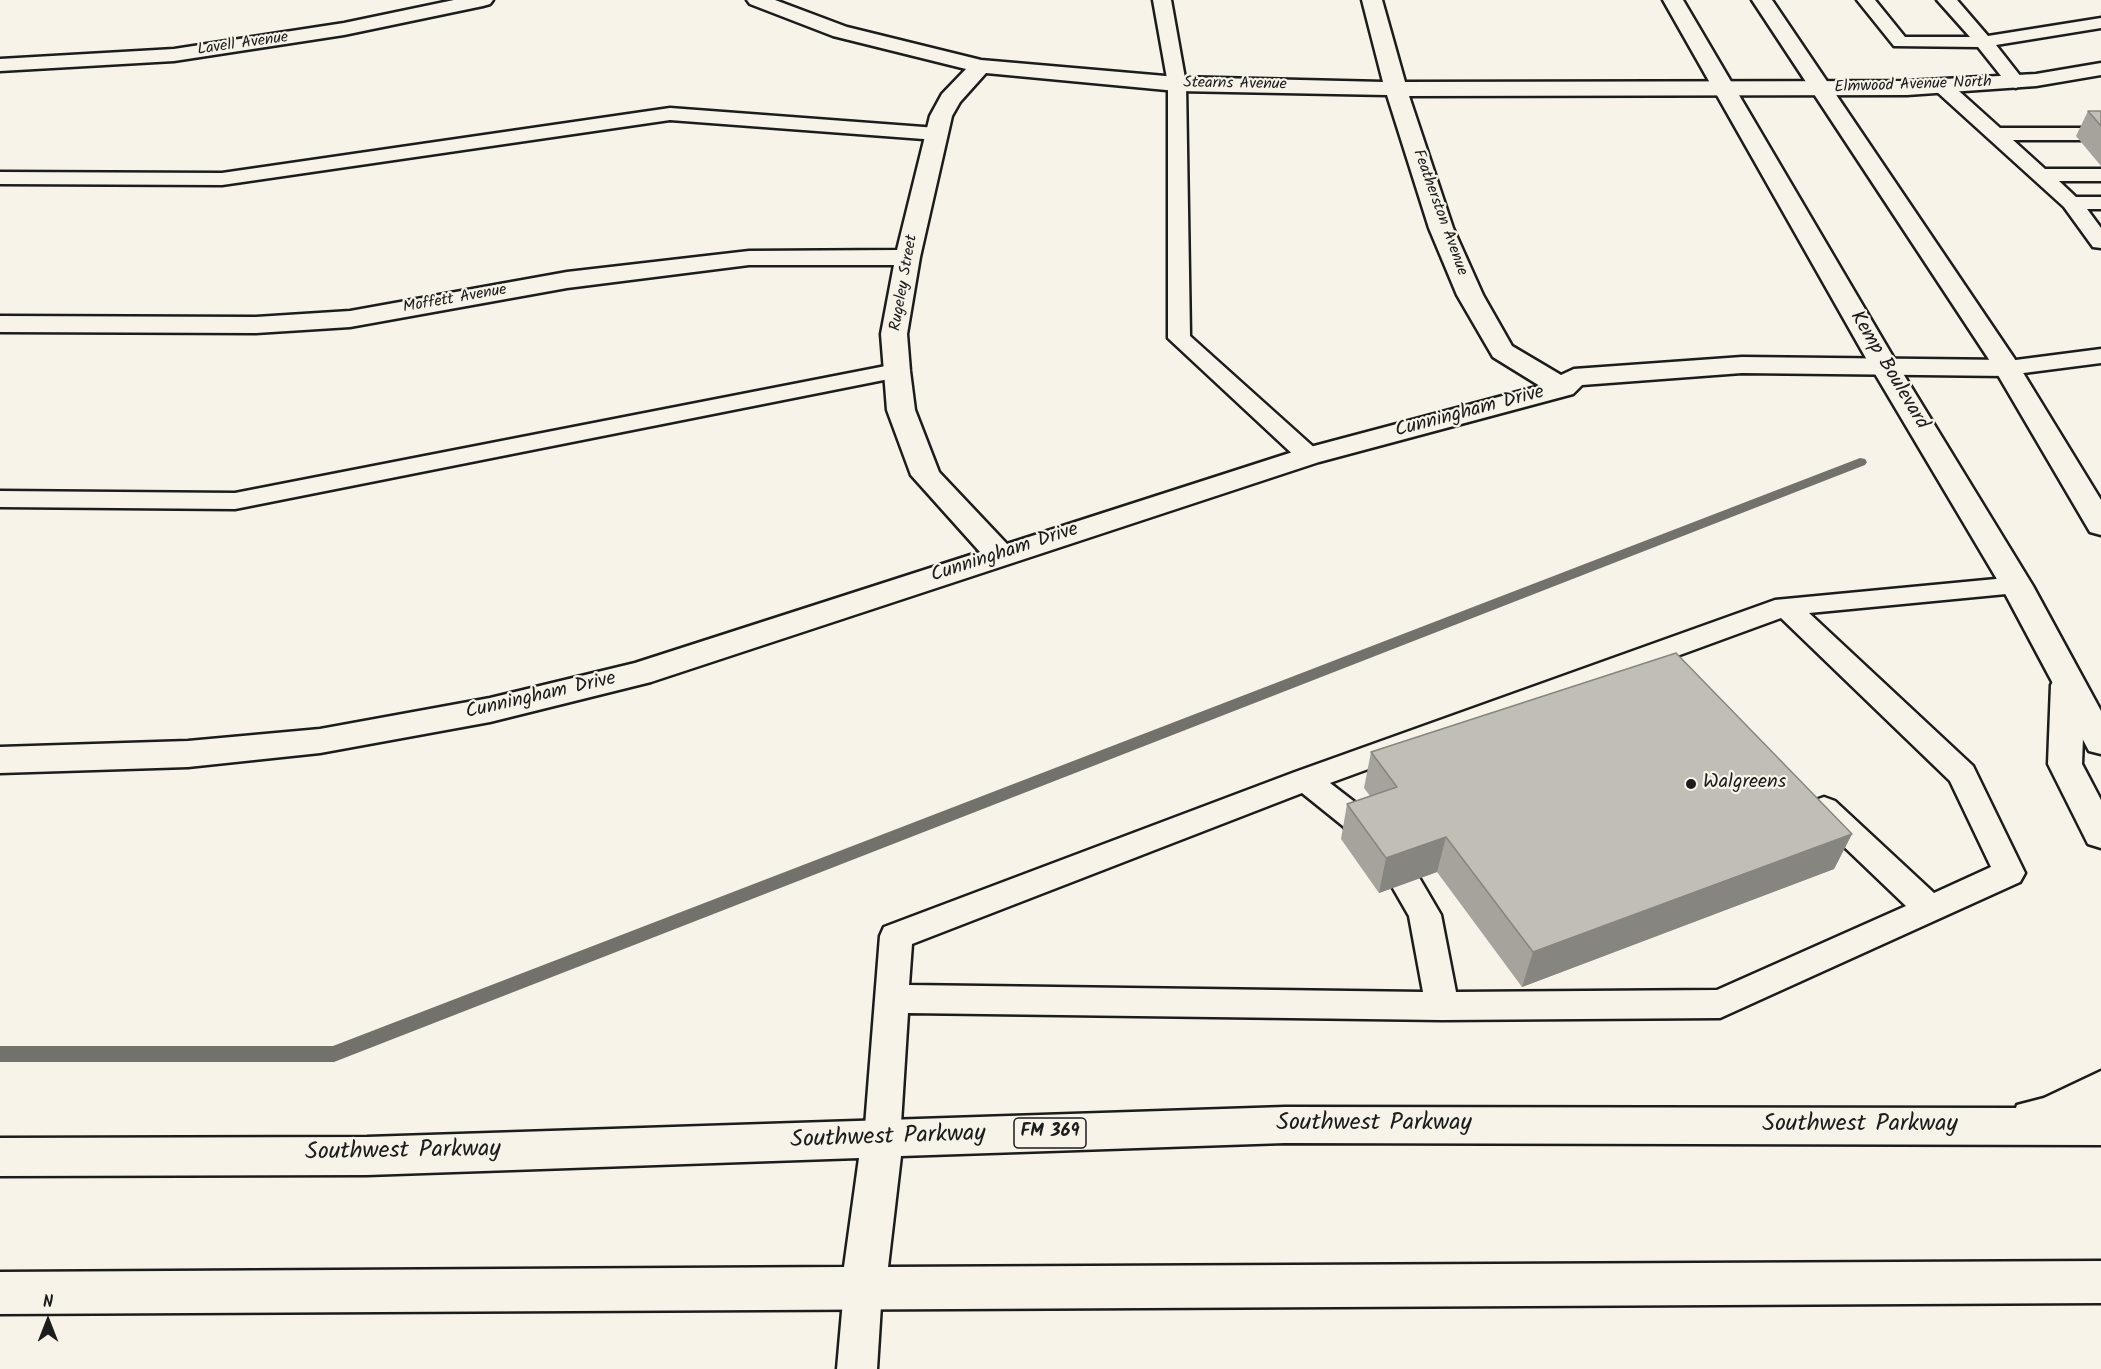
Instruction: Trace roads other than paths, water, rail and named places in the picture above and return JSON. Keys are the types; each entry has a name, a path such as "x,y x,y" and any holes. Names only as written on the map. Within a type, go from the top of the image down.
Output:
{"street":[{"name":"Lavell Avenue","path":"0,65 78,62 198,52 344,29 483,0"},
{"name":"Stearns Avenue","path":"757,0 851,36 981,66 1177,84 1396,89 1724,89"},
{"name":"Featherston Avenue","path":"1372,0 1396,89 1442,228 1470,295 1502,351 1563,388"},
{"name":"Kemp Boulevard","path":"1673,0 1885,367 2016,586 2101,742"},
{"path":"1762,0 2008,368 2101,525"},
{"name":"Rugeley Street","path":"981,66 950,99 941,116 908,257 894,334 901,410 926,475 1000,555"},
{"name":"Elmwood Avenue North","path":"1724,89 1943,87 2016,82 2101,69"},
{"name":"Moffett Avenue","path":"0,324 256,325 350,319 567,280 749,258 908,257"},
{"name":"Cunningham Drive","path":"0,760 188,754 320,741 490,710 639,674 1309,456 1563,388 1574,377 1670,368 1742,365 2008,368"},
{"path":"2068,685 2065,764 2101,834"},
{"path":"1958,1127 2050,1116 2101,1089"},
{"name":"Southwest Parkway","path":"0,1157 368,1156 1285,1125 2101,1127"},
{"path":"862,1289 882,1139"},
{"path":"0,1293 2101,1282"}],"lane":[{"path":"1162,0 1177,84 1179,338 1309,456"},
{"path":"1866,0 1900,42 1984,42 2101,23"},
{"path":"1946,0 1956,8 2016,82"},
{"path":"1943,87 2071,203 2101,242"},
{"path":"0,178 222,179 670,114 937,134"},
{"path":"1996,134 2101,134"},
{"path":"2040,175 2101,175"},
{"path":"2071,203 2101,203"},
{"path":"2008,368 2101,356"},
{"path":"0,500 235,501 896,371"},
{"path":"882,1139 896,936 1306,780 1785,606 2016,586"},
{"path":"890,999 1442,1005 1720,1004 2009,873 1962,774 1785,606"},
{"path":"1656,652 1682,676"},
{"path":"1306,780 1354,818 1364,831"},
{"path":"1801,788 1930,909"},
{"path":"1406,883 1425,915 1442,1005"},
{"path":"857,1369 862,1289"}],"waterway":[{"path":"0,1054 334,1054 1860,462"}],"place":[{"name":"Walgreens","path":"1691,784"}]}
